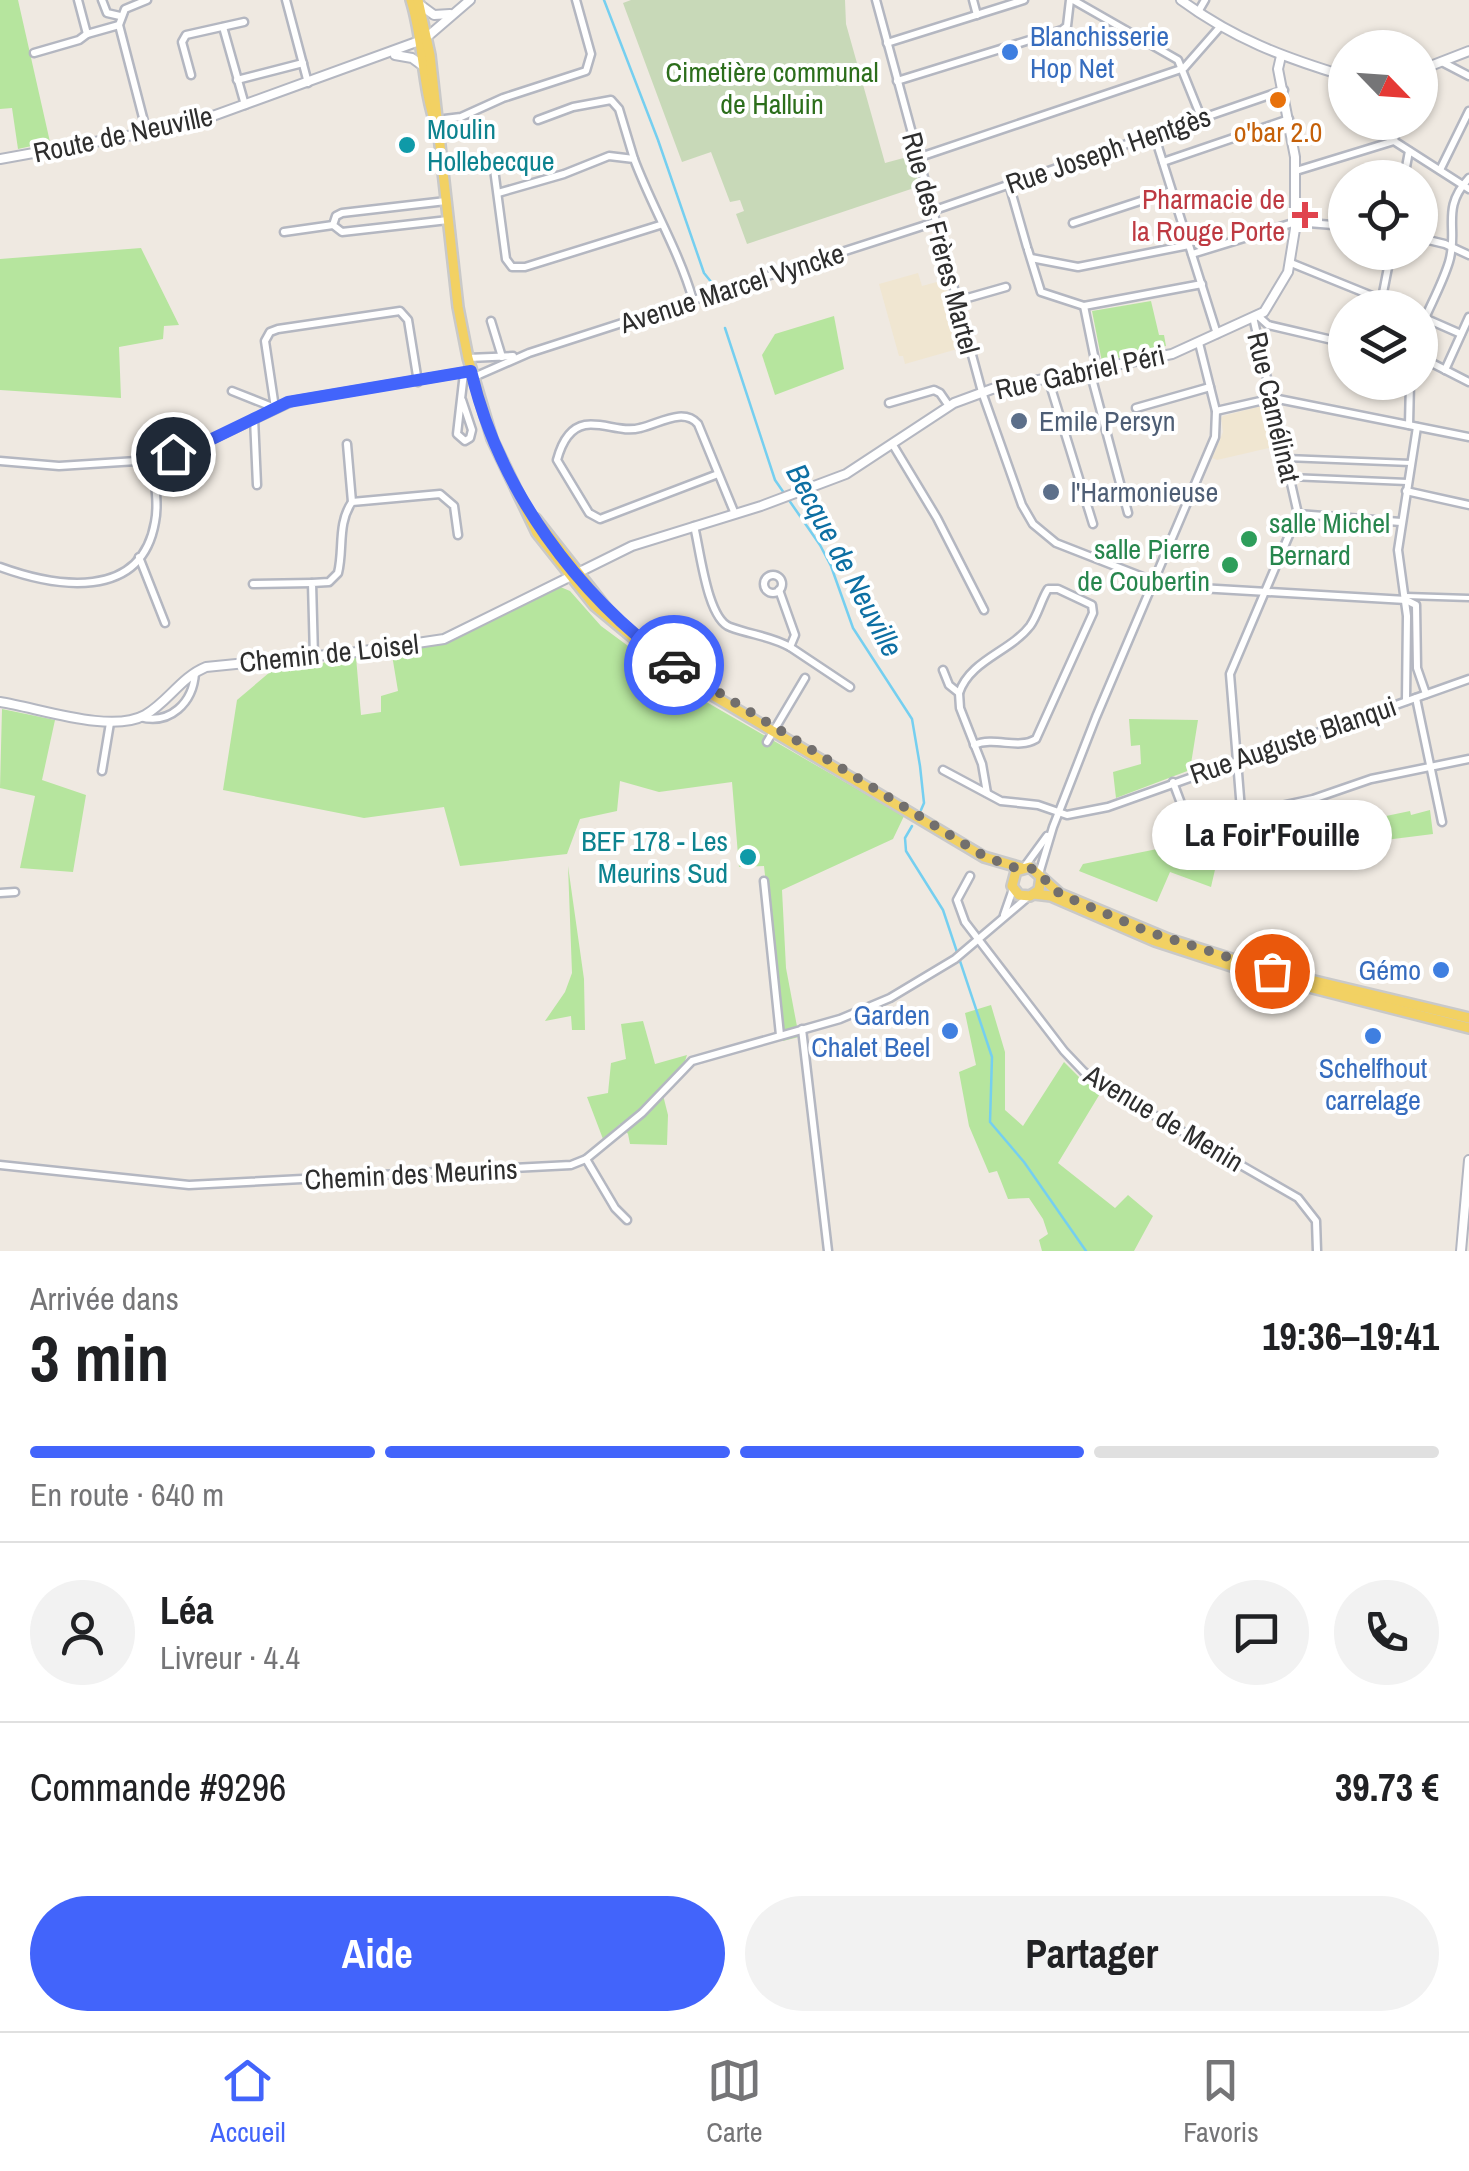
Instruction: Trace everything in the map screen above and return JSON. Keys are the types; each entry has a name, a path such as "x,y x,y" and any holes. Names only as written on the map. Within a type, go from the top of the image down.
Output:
{"main road":[{"path":"416,2 436,120"},
{"path":"425,38 426,72 440,140 469,374 510,478 572,575 605,608 660,654 772,734 867,783 984,856 1040,875 1060,894 1168,939 1260,968 1469,1018"},
{"path":"984,856 1018,894 1048,895 1166,944 1255,973 1469,1028"},
{"path":"1012,885 1015,872 1023,868"},
{"path":"1031,895 1041,886 1040,875"}],"street":[{"path":"78,0 87,34"},
{"path":"102,0 107,13 120,21 147,134"},
{"path":"34,53 79,40 120,21 128,6 147,0"},
{"path":"286,0 308,83"},
{"name":"Route de Neuville","path":"0,159 147,134 245,106 381,58 425,38 470,0"},
{"path":"436,120 462,117 503,98 586,71 591,54 576,0"},
{"name":"Rue des Frères Martel","path":"876,0 982,392 1024,510 1036,528 1056,543 1154,582 1182,588 1406,598"},
{"path":"974,0 976,15"},
{"path":"887,44 1024,0"},
{"path":"897,81 1062,30 1068,22 1072,0 1178,60 1201,117"},
{"path":"1181,0 1220,27 1281,56 1328,71"},
{"path":"1198,12 1205,0"},
{"path":"416,2 438,16 458,10"},
{"name":"Route de Neuville","path":"191,75 182,46 184,38 214,26 244,22"},
{"name":"Route de Neuville","path":"223,27 245,106"},
{"path":"917,158 1184,68 1220,27"},
{"path":"1438,65 1469,51"},
{"name":"Rue Gabriel Péri","path":"982,392 1160,358 1199,344 1270,305 1291,263 1296,222 1296,171 1290,119 1278,69 1281,56"},
{"path":"381,58 412,58 426,72"},
{"name":"Route de Neuville","path":"238,80 303,63"},
{"path":"1444,63 1469,76"},
{"name":"Rue Joseph Hentgès","path":"932,210 1284,90"},
{"path":"538,120 574,107 605,100 614,102 693,300"},
{"path":"1440,170 1469,111"},
{"path":"1162,162 1290,119"},
{"path":"1154,134 1217,334"},
{"path":"1296,171 1394,141 1466,187"},
{"path":"1407,160 1409,152"},
{"path":"498,193 610,156 634,159"},
{"path":"494,169 509,266 516,268 660,224"},
{"path":"1435,290 1452,246 1452,209 1469,178"},
{"path":"1009,184 1041,292 1084,306 1202,284"},
{"path":"1074,223 1171,191"},
{"path":"333,224 342,213 446,202"},
{"path":"434,203 438,212 435,222"},
{"path":"333,224 342,232 448,220"},
{"name":"Avenue Marcel Vyncke","path":"0,462 58,466 152,460 202,444 293,401 469,374 935,222"},
{"path":"1029,252 1078,267 1191,250 1296,222 1328,225"},
{"path":"284,232 333,224"},
{"path":"1438,242 1469,254"},
{"path":"1291,263 1361,290"},
{"path":"957,301 1006,288"},
{"path":"1084,306 1093,370 1128,514"},
{"path":"275,408 265,341 270,332 278,329 400,311 408,320 418,382"},
{"path":"1255,316 1268,325 1328,339"},
{"name":"Rue Camélinat","path":"1255,316 1298,514 1400,522"},
{"path":"1445,370 1469,317"},
{"path":"492,321 502,357"},
{"path":"1438,324 1462,334"},
{"path":"1040,875 1058,813 1216,436 1216,410 1199,344"},
{"name":"Avenue Marcel Vyncke","path":"468,358 528,354"},
{"path":"1438,366 1469,382"},
{"path":"462,400 472,430 470,438 464,441 457,434 462,400 469,374"},
{"path":"1048,378 1093,524"},
{"path":"1136,408 1210,388"},
{"path":"889,403 934,390 949,406"},
{"path":"232,391 275,408"},
{"name":"Chemin de Loisel","path":"140,718 195,672 216,666 444,639 640,542 777,500 846,474 949,406 982,392"},
{"path":"1216,410 1273,398 1469,437"},
{"path":"1406,700 1406,598 1398,550 1411,464 1411,400"},
{"path":"718,474 600,519 589,514 556,460 566,437 583,426 634,430 683,416 696,421 718,474 734,514"},
{"path":"254,418 257,484"},
{"path":"253,584 329,582 339,570 341,535 352,502 347,444"},
{"path":"894,445 984,610"},
{"path":"1286,458 1411,464"},
{"path":"0,567 50,582 91,583 119,574 140,557 156,522 152,460"},
{"path":"1290,477 1407,486 1469,505"},
{"path":"352,502 440,494 454,506 458,535"},
{"path":"1298,514 1230,674 1240,807 1249,813 1317,798 1371,778 1469,759"},
{"path":"694,526 717,618 730,627 790,647 850,687"},
{"path":"140,557 165,624"},
{"path":"312,583 314,657"},
{"path":"974,745 987,740 1028,744 1036,739 1093,613 1092,605 1058,589 1048,589 1030,626 964,682 959,693 960,708 974,745 983,768 988,794"},
{"path":"779,590 795,635 790,647"},
{"path":"1406,598 1469,598"},
{"path":"1406,598 1416,604 1416,668 1426,694"},
{"path":"943,670 950,686 959,693"},
{"path":"0,702 110,722 158,720 176,713 194,684 195,672"},
{"path":"772,734 805,678"},
{"name":"Rue Auguste Blanqui","path":"1058,813 1071,815 1108,806 1469,679"},
{"path":"1416,698 1442,822"},
{"path":"102,771 110,722"},
{"path":"943,770 996,800 1038,805 1058,813"},
{"path":"1173,782 1188,822"},
{"path":"1023,868 1053,827"},
{"name":"Avenue de Menin","path":"970,876 956,900 957,906 978,940 1084,1072 1298,1198 1316,1221 1318,1251"},
{"path":"764,882 780,1035"},
{"name":"Chemin des Meurins","path":"998,923 1010,904 1012,885"},
{"path":"0,894 15,892"},
{"name":"Chemin des Meurins","path":"0,1164 158,1184 197,1185 560,1167 586,1159 648,1108 692,1061 875,1005 955,958 1031,895"},
{"path":"802,1029 828,1251"},
{"path":"586,1159 626,1220"},
{"path":"1461,1251 1469,1160"},
{"path":"1461,1251 1469,1212"}],"shaded area":[{"path":"918,273 922,286 944,280 961,348 905,364 903,356 899,356 879,284"},
{"path":"1265,405 1277,446 1212,458 1223,432 1223,416"}],"green space":[{"path":"0,0 18,0 50,142 18,149 12,108 0,109"},
{"name":"Cimetière communal de Halluin","path":"845,0 846,24 885,163 911,156 920,186 747,244 736,214 744,211 740,200 730,202 711,152 682,162 623,3"},
{"path":"141,248 179,325 164,326 163,339 119,347 121,398 0,390 0,259"},
{"path":"1151,301 1159,335 1164,335 1166,346 1102,362 1092,311"},
{"path":"834,316 844,369 775,395 762,355 775,334"},
{"path":"558,586 570,591 601,626 696,696 904,816 893,839 782,890 786,968 799,1037 783,1041 764,866 739,867 732,782 659,792 620,781 617,811 580,819 567,854 460,866 444,807 364,818 223,790 237,700 270,672 356,657 361,715 381,712 381,696 398,691 392,655 444,643"},
{"path":"2,709 55,720 42,780 86,795 73,872 20,868 35,796 0,788"},
{"path":"1129,719 1198,720 1190,770 1116,798 1113,772 1141,764 1140,745 1131,746"},
{"path":"1430,810 1433,834 1217,861 1211,887 1170,872 1157,902 1079,871 1083,864 1177,845 1180,849 1237,847"},
{"path":"568,866 584,979 585,1030 572,1030 571,1016 545,1021 565,992 572,973"},
{"path":"991,1005 1005,1052 1005,1110 1023,1126 1064,1062 1101,1092 1058,1163 1115,1208 1128,1195 1153,1216 1134,1251 1042,1251 1039,1240 1048,1234 1029,1198 1008,1199 997,1171 989,1173 969,1126 959,1072 976,1065 965,1013"},
{"path":"643,1021 655,1064 687,1055 662,1091 668,1115 667,1145 630,1144 620,1124 603,1139 587,1097 608,1093 611,1063 626,1059 621,1024"}],"waterway":[{"name":"Becque de Neuville","path":"604,0 704,273 712,283"},
{"name":"Becque de Neuville","path":"725,328 775,480 820,545 853,628 912,719 924,803 921,810"},
{"name":"Becque de Neuville","path":"912,826 905,838 906,851 943,910 992,1057 990,1122 1024,1162 1086,1251"}],"way so far":[{"path":"674,665 984,856 1012,867 1034,869 1060,894 1149,932 1272,971"}],"place":[{"name":"Blanchisserie Hop Net","path":"1010,52"},
{"name":"o'bar 2.0","path":"1278,100"},
{"name":"Moulin Hollebecque","path":"407,145"},
{"name":"Pharmacie de la Rouge Porte","path":"1305,215"},
{"name":"Emile Persyn","path":"1019,421"},
{"name":"l'Harmonieuse","path":"1051,492"},
{"name":"salle Michel Bernard","path":"1249,539"},
{"name":"salle Pierre de Coubertin","path":"1230,565"},
{"name":"BEF 178 - Les Meurins Sud","path":"748,857"},
{"name":"Gémo","path":"1441,970"},
{"name":"La Foir'Fouille","path":"1272,971"},
{"name":"Garden Chalet Beel","path":"950,1031"},
{"name":"Schelfhout carrelage","path":"1373,1036"}],"route":[{"path":"173,454 288,402 471,371 498,452 542,530 605,608 674,665"}]}
